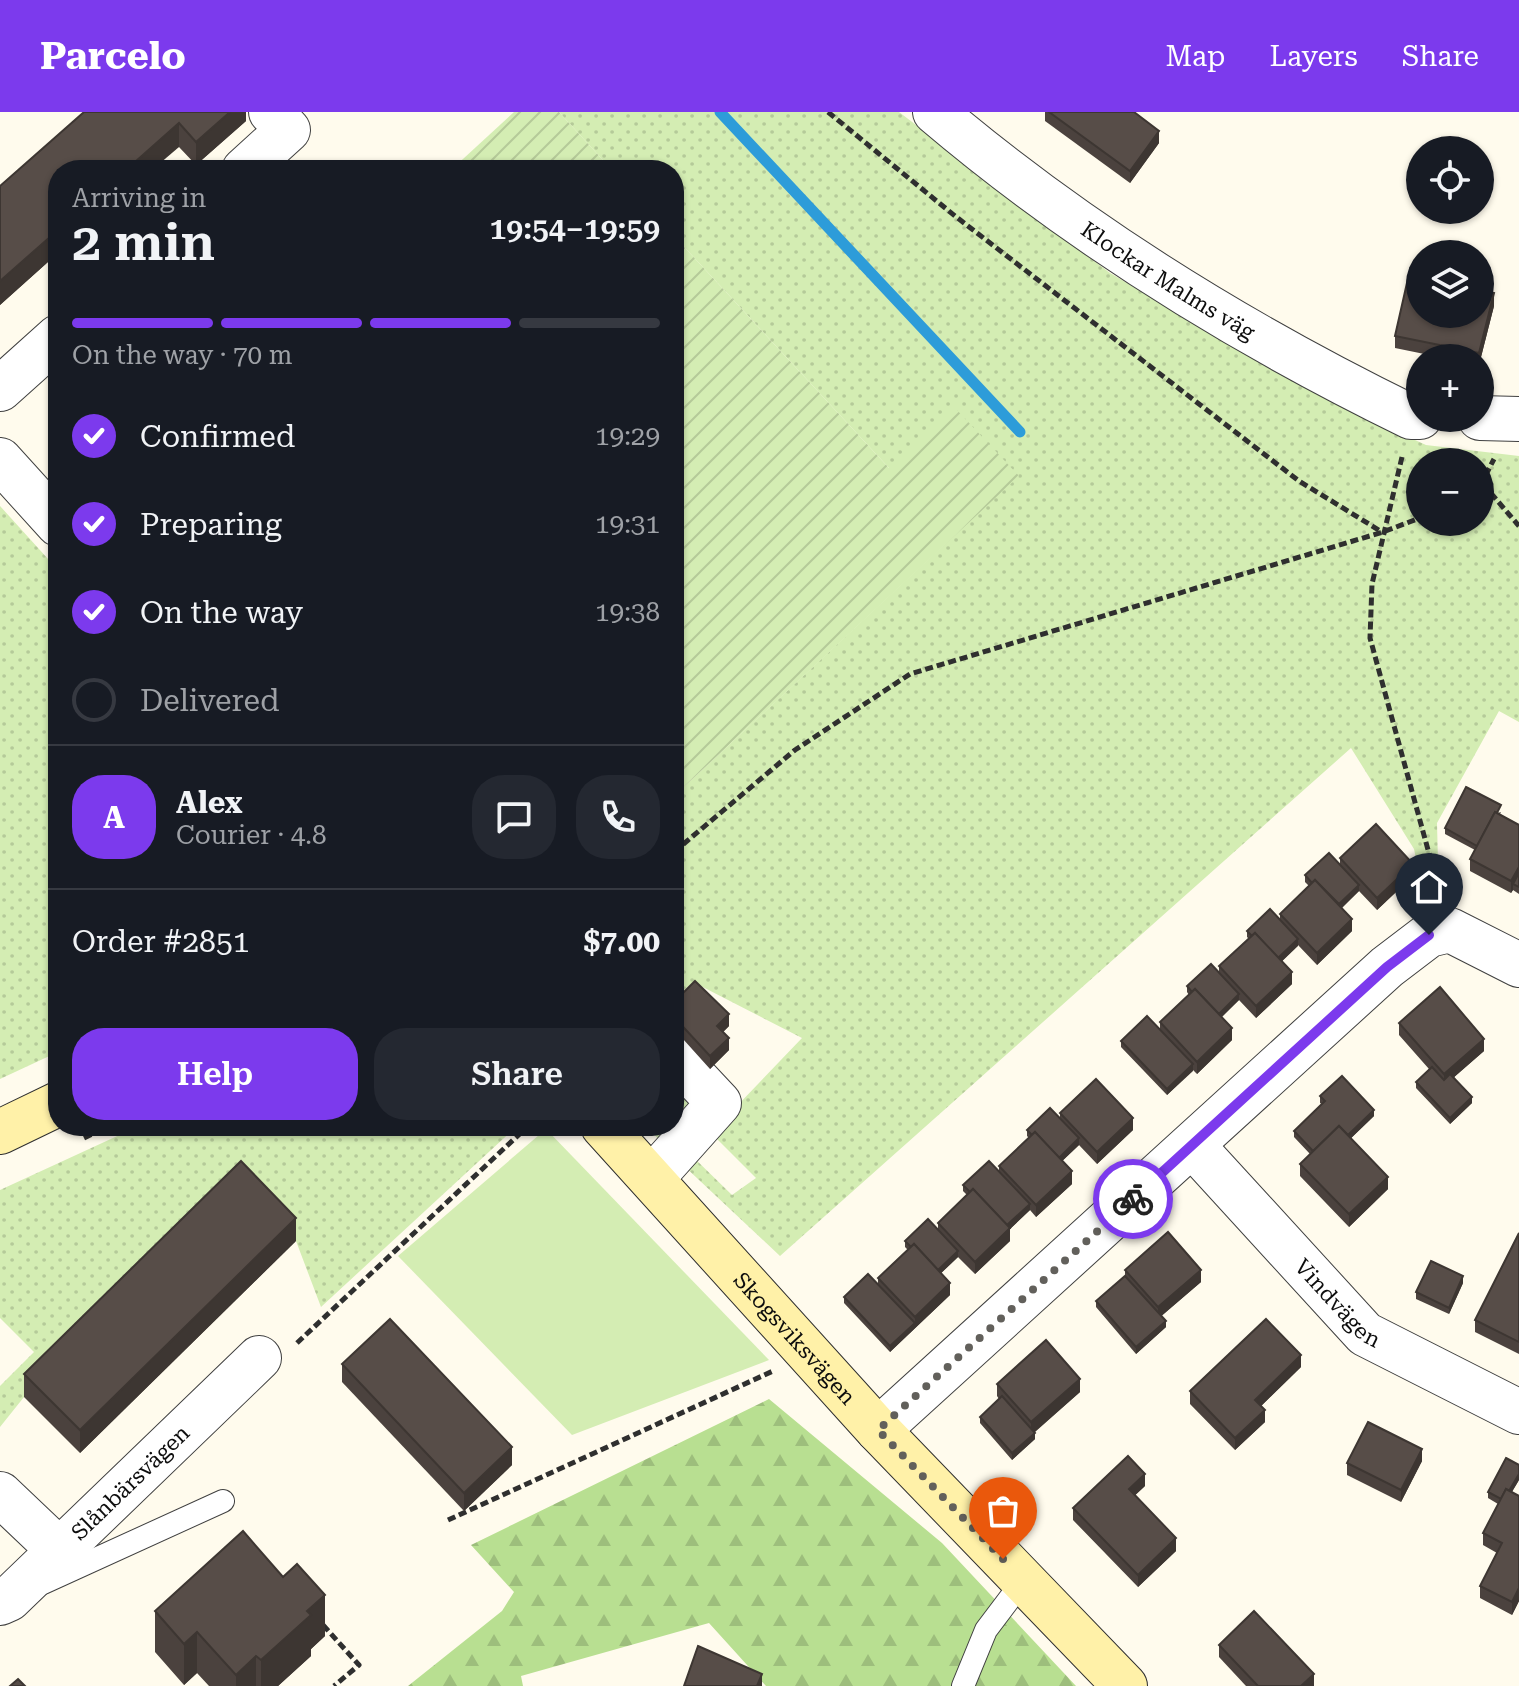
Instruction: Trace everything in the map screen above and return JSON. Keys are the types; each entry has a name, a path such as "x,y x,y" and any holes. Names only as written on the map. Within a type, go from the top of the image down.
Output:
{"street":[{"path":"255,160 288,130 271,112"},
{"name":"Klockar Malms väg","path":"935,112 991,159 1184,295 1327,375 1406,412"},
{"path":"0,389 48,346"},
{"path":"1494,418 1519,419"},
{"path":"0,460 48,513"},
{"path":"878,1430 1387,967 1429,935 1450,930 1519,965"},
{"path":"653,1177 719,1103 684,1066"},
{"path":"0,1132 48,1109"},
{"name":"Skogsviksvägen","path":"613,1136 878,1430 1125,1686"},
{"name":"Vindvägen","path":"1193,1146 1365,1334 1519,1412"},
{"name":"Slånbärsvägen","path":"4,1601 259,1358"},
{"path":"0,1494 59,1550"}],"lane":[{"path":"4,1601 223,1501"},
{"path":"963,1686 986,1630 1023,1581"}],"path":[{"path":"828,112 955,216 1299,481 1383,532"},
{"path":"1412,432 1383,532 1372,584 1370,638 1450,930"},
{"path":"1494,497 1519,526"},
{"path":"684,844 795,750 910,674 1406,523"},
{"path":"259,1358 296,1343 517,1136"},
{"path":"448,1520 786,1365"},
{"path":"317,1620 359,1665 334,1686"}],"green space":[{"path":"514,112 559,112 603,160 462,160"},
{"path":"559,112 899,112 1110,273 1334,403 1426,445 1451,448 1406,448 1406,536 1494,536 1494,453 1519,456 1519,722 1499,711 1437,823 1439,901 1425,903 1414,849 1351,748 780,1256 682,1164 690,1154 732,1195 756,1178 711,1133 802,1038 693,982 684,990 684,787 1018,476 889,468 684,247 684,160 603,160"},
{"path":"684,247 889,468 955,408 1019,476 684,787"},
{"path":"0,506 48,559 48,1057 0,1079"},
{"path":"684,1095 695,1110 684,1122"},
{"path":"117,1136 506,1136 321,1307 296,1241 241,1185 24,1397 0,1427 0,1386 34,1352 0,1318 0,1190"},
{"path":"538,1136 553,1136 769,1360 572,1435 398,1256"},
{"path":"655,1136 671,1136 663,1144"},
{"path":"769,1399 942,1543 1076,1686 766,1686 709,1623 521,1676 523,1686 408,1686 502,1611 514,1592 471,1545"}],"building":[{"path":"84,112 230,112 196,142 179,123 137,160 48,160 48,239 0,281 0,186"},
{"path":"1049,112 1134,112 1159,131 1130,171"},
{"path":"1406,287 1406,328 1485,328 1481,344 1435,344 1395,336"},
{"path":"1466,787 1501,805 1477,846 1445,828"},
{"path":"1495,812 1519,825 1519,867 1511,881 1470,859"},
{"path":"1376,824 1413,864 1377,898 1340,858"},
{"path":"1329,853 1359,885 1339,904 1315,880 1312,883 1305,875"},
{"path":"1519,873 1519,887 1513,884"},
{"path":"1315,880 1352,919 1317,953 1280,914"},
{"path":"1270,909 1298,939 1278,958 1255,933 1252,936 1247,931"},
{"path":"1255,933 1292,972 1256,1006 1219,966"},
{"path":"1211,964 1239,994 1219,1014 1195,989 1192,992 1187,986"},
{"path":"695,981 729,1014 717,1026 729,1038 710,1056 684,1028 684,992"},
{"path":"1440,987 1484,1039 1444,1074 1399,1023"},
{"path":"1195,989 1232,1028 1197,1062 1160,1022"},
{"path":"1147,1016 1193,1064 1167,1089 1121,1041"},
{"path":"1432,1067 1444,1080 1450,1074 1472,1097 1450,1118 1416,1082"},
{"path":"1342,1076 1374,1110 1348,1135 1339,1126 1313,1151 1294,1131 1325,1101 1320,1096"},
{"path":"1096,1079 1133,1118 1097,1152 1060,1113"},
{"path":"1050,1108 1079,1138 1059,1158 1035,1132 1032,1135 1027,1130"},
{"path":"1339,1126 1388,1177 1349,1214 1300,1164"},
{"path":"1035,1132 1072,1171 1036,1205 999,1166"},
{"path":"241,1161 296,1218 80,1430 24,1374"},
{"path":"989,1161 1030,1204 1007,1225 973,1189 970,1192 963,1185"},
{"path":"973,1189 1010,1228 975,1262 938,1223"},
{"path":"928,1219 958,1251 938,1270 914,1244 911,1247 905,1241"},
{"path":"1168,1232 1201,1270 1158,1307 1125,1270"},
{"path":"1519,1233 1519,1342 1475,1320"},
{"path":"914,1244 950,1283 915,1317 878,1278"},
{"path":"1431,1261 1463,1276 1449,1308 1416,1292"},
{"path":"868,1274 915,1323 890,1346 844,1297"},
{"path":"1125,1276 1166,1321 1136,1347 1096,1301"},
{"path":"390,1319 512,1447 464,1493 342,1364"},
{"path":"1266,1319 1301,1355 1255,1400 1265,1410 1235,1438 1190,1391"},
{"path":"1046,1340 1080,1379 1031,1422 997,1384"},
{"path":"1002,1396 1035,1433 1012,1453 980,1417"},
{"path":"1368,1422 1422,1449 1401,1490 1347,1463"},
{"path":"1128,1456 1145,1474 1129,1489 1176,1538 1138,1575 1073,1508"},
{"path":"1506,1458 1519,1465 1519,1474 1501,1499 1488,1492"},
{"path":"1506,1489 1519,1496 1519,1588 1512,1602 1480,1586 1502,1543 1483,1533"},
{"path":"243,1531 283,1577 297,1564 325,1595 307,1611 311,1615 261,1660 256,1656 236,1675 197,1632 184,1644 155,1611"},
{"path":"1254,1611 1314,1674 1301,1686 1258,1686 1219,1645"},
{"path":"698,1646 762,1674 757,1686 684,1686"},
{"path":"18,1679 25,1686 10,1686"}],"waterway":[{"path":"720,112 1020,432"}],"way so far":[{"path":"1003,1559 878,1430 1133,1199"}],"route":[{"path":"1133,1199 1387,967 1429,935"}]}
